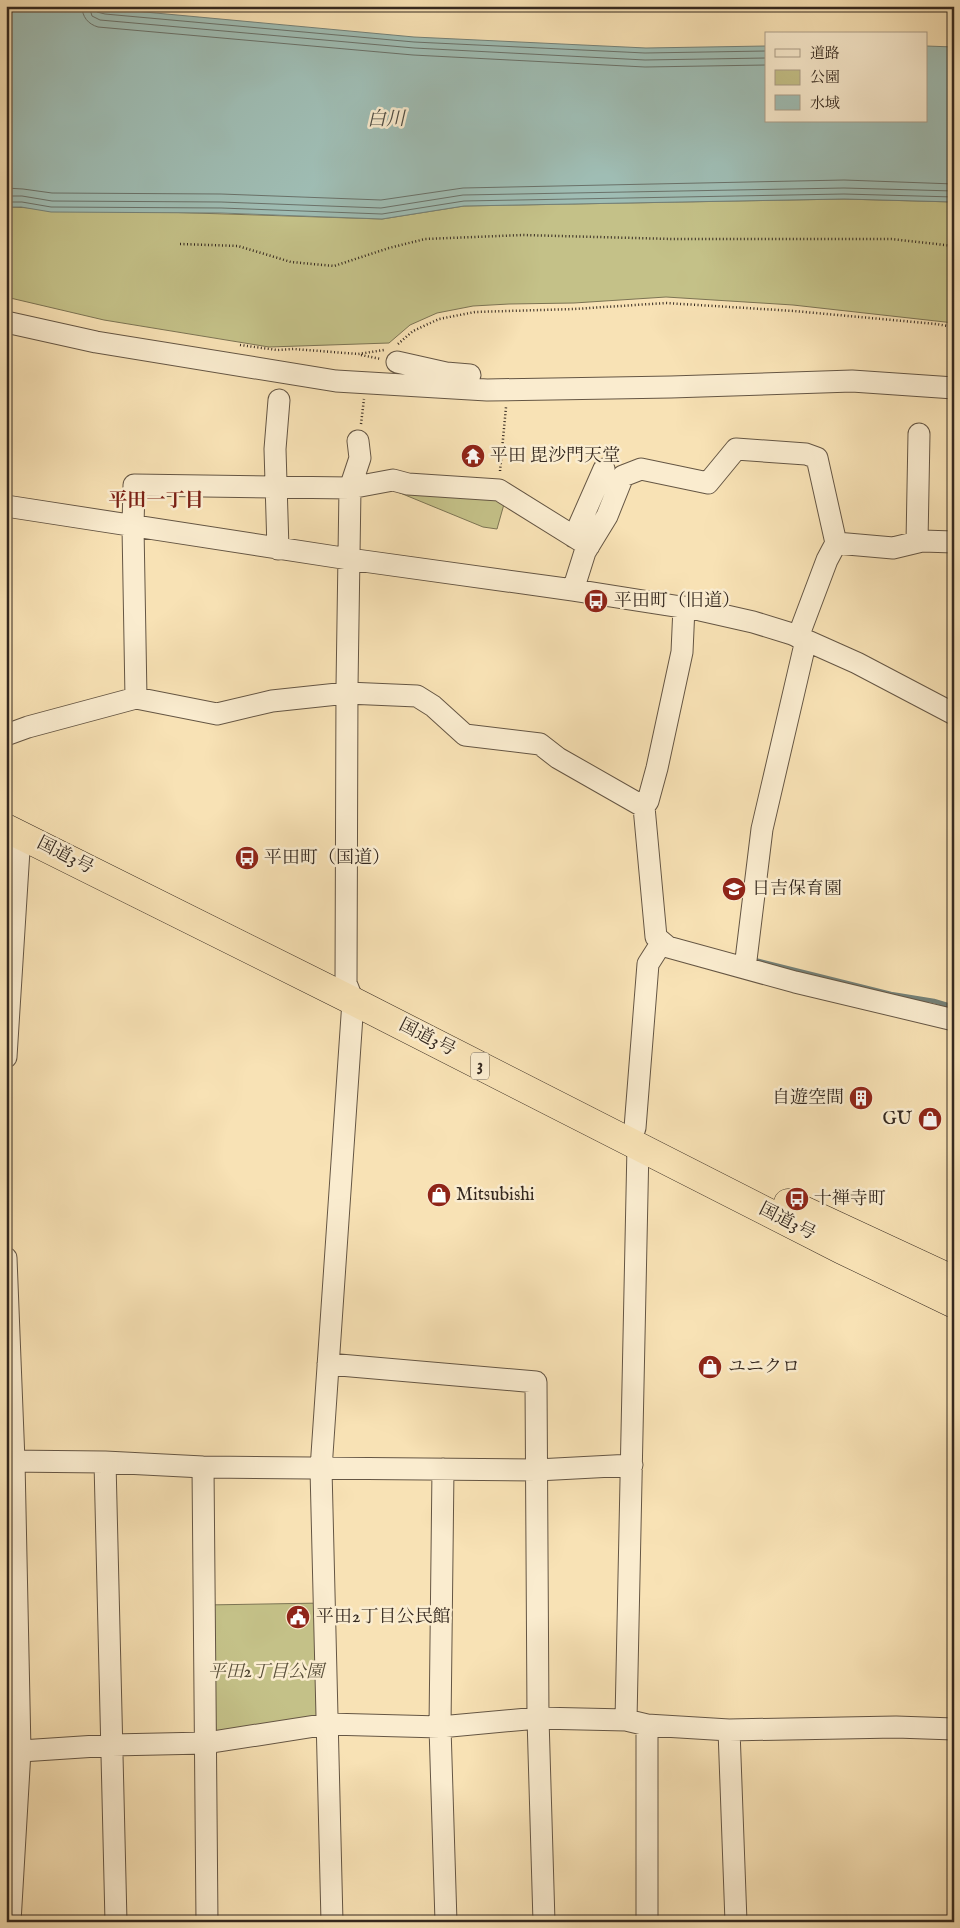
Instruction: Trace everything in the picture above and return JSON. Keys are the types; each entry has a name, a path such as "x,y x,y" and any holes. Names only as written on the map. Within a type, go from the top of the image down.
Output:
{"highway":[{"name":"国道3号","path":"11,825 350,992 636,1137 842,1250 954,1304"},
{"name":"国道3号","path":"636,1137 684,1154 954,1280"}],"street":[{"path":"6,322 96,342 336,381 487,390 852,381 954,388"},
{"path":"392,353 446,373 477,376 508,390"},
{"path":"278,549 275,449 279,400"},
{"path":"917,542 918,434"},
{"path":"332,1922 321,1468 350,992 347,693 350,488 360,458 358,441"},
{"path":"582,542 607,516 623,476 642,468 708,483 736,449 806,454 817,458 836,543 827,560 802,639 762,829 745,968"},
{"path":"573,590 585,552 582,542 604,468"},
{"path":"136,698 134,485 350,488 393,480 408,484 499,490 582,542"},
{"path":"6,506 278,549 684,607 753,622 802,639 857,663 954,714"},
{"path":"836,543 893,548 917,542 954,542"},
{"path":"684,607 682,652 657,768 648,801 644,807 656,937 668,947 954,1020"},
{"path":"6,735 28,727 136,698 217,714 272,701 347,693 417,696 433,706 465,735 540,744 558,758 644,807"},
{"path":"6,1058 11,825"},
{"path":"626,1720 632,1465 636,1137 648,964 662,942"},
{"path":"6,1258 13,1752 10,1922"},
{"path":"328,1364 536,1382 538,1718 544,1922"},
{"path":"10,1461 105,1462 203,1467 537,1470 632,1465"},
{"path":"105,1462 116,1922"},
{"path":"203,1467 207,1922"},
{"path":"443,1469 440,1727 446,1922"},
{"path":"13,1752 112,1745 206,1743 328,1724 440,1727 538,1718 626,1720 647,1725 729,1730 896,1727 954,1729"},
{"path":"647,1725 648,1922"},
{"path":"729,1730 736,1922"}],"path":[{"path":"180,244 238,246 291,262 334,266 389,248 425,239 523,234 672,239 891,239 954,246"},
{"path":"231,344 277,350 294,349 358,354 392,353 413,331 439,319 475,312 574,309 666,303 803,312 954,327"},
{"path":"499,490 508,390"},
{"path":"358,441 364,400"}],"green space":[{"path":"844,199 954,202 954,323 793,305 666,297 574,303 473,306 437,313 410,325 389,343 269,347 104,320 6,297 6,207 382,219 464,206"},
{"path":"388,488 506,497 497,529 483,527"},
{"name":"平田2丁目公園","path":"324,1603 328,1724 206,1743 205,1605"}],"water":[{"name":"白川","path":"6,6 80,6 414,37 646,48 765,46 765,122 928,122 928,46 954,47 954,202 844,199 464,206 382,219 221,213 51,212 21,207 6,207"}],"waterway":[{"path":"751,959 891,994 934,1001 954,1007"}],"place":[{"name":"平田 毘沙門天堂","path":"473,456"},
{"name":"平田町（旧道）","path":"596,601"},
{"name":"平田町（国道）","path":"247,858"},
{"name":"日吉保育園","path":"734,889"},
{"name":"自遊空間","path":"861,1098"},
{"name":"GU","path":"930,1119"},
{"name":"Mitsubishi","path":"439,1195"},
{"name":"十禅寺町","path":"797,1199"},
{"name":"ユニクロ","path":"710,1367"},
{"name":"平田2丁目公民館","path":"298,1617"}],"district":[{"name":"平田一丁目","path":"156,501"}]}
